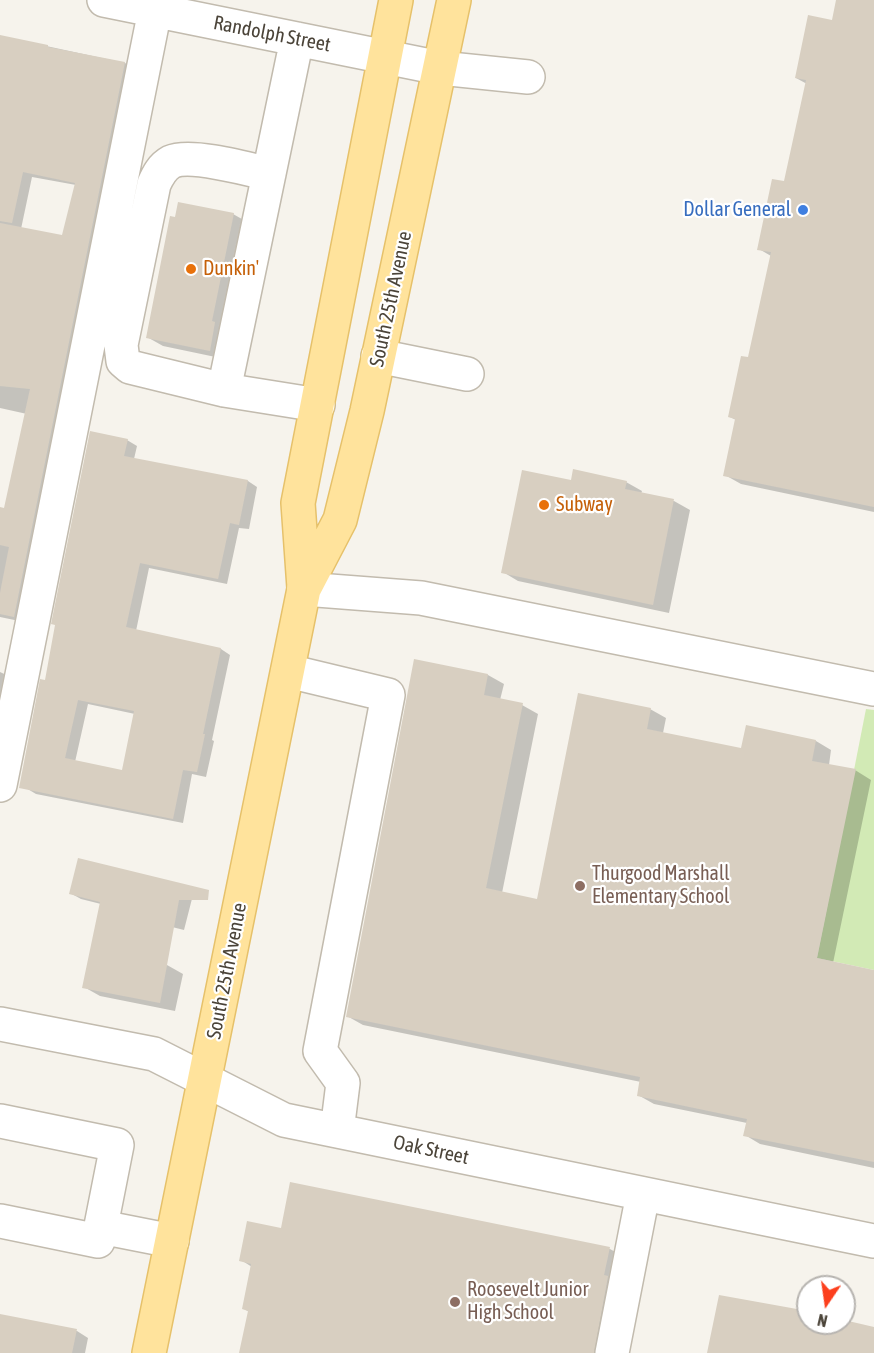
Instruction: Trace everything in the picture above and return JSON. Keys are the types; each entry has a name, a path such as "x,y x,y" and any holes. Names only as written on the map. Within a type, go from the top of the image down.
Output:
{"main road":[{"name":"South 25th Avenue","path":"149,1353 304,590 298,502 396,0"},
{"name":"South 25th Avenue","path":"304,590 340,520 367,411 454,0"}],"street":[{"name":"Randolph Street","path":"104,0 156,5 297,39 440,68 528,77"},
{"path":"0,785 156,5"},
{"path":"224,390 297,39"},
{"path":"269,174 219,163 187,160 172,162 160,170 154,184 123,333 121,345 123,361 130,367 224,390 318,405"},
{"path":"378,356 467,374"},
{"path":"304,590 421,598 874,689"},
{"path":"288,671 388,695 320,1051 343,1083 337,1131"},
{"name":"Oak Street","path":"0,1024 154,1054 284,1120 874,1241"},
{"path":"0,1122 117,1145 98,1240 0,1221"},
{"path":"612,1353 643,1194"},
{"path":"101,1227 172,1241"}],"green space":[{"path":"866,709 874,710 874,970 817,958"}],"building":[{"path":"836,0 874,0 874,507 723,476 735,419 728,417 741,356 748,357 771,252 757,250 772,179 784,181 806,80 795,78 808,15 832,20"},
{"path":"0,35 125,62 14,617 0,614 0,593 9,547 0,545 0,507 4,508 30,389 0,386 0,223 62,235 75,183 23,172 12,223 0,221"},
{"name":"Dunkin'","path":"178,202 234,213 212,321 215,322 210,351 146,338 170,216 175,217"},
{"path":"90,431 128,439 124,456 248,480 239,525 230,523 218,579 140,563 126,627 221,648 197,772 183,770 173,819 19,788 40,679 45,680 55,625 51,624","holes":["78,700 134,711 122,770 65,758"]},
{"path":"573,469 627,481 625,489 674,499 653,605 501,573 522,470 571,480"},
{"path":"414,659 488,674 484,695 523,703 486,888 537,899 578,693 651,708 647,729 741,748 746,725 816,740 812,761 856,769 817,958 874,970 874,1162 743,1136 747,1119 637,1096 640,1077 346,1017"},
{"path":"78,858 209,890 208,900 179,900 160,1003 82,988 100,902 69,894"},
{"name":"Roosevelt Junior High School","path":"290,1182 610,1247 604,1275 608,1276 594,1353 239,1353 248,1311 242,1309 251,1264 239,1261 247,1221 281,1228"},
{"path":"719,1295 796,1309 796,1335 856,1335 856,1323 874,1327 874,1353 707,1353"},
{"path":"0,1314 77,1329 72,1353 0,1353"}],"place":[{"name":"Dollar General","path":"803,210"},
{"name":"Dunkin'","path":"191,269"},
{"name":"Subway","path":"544,505"},
{"name":"Thurgood Marshall Elementary School","path":"580,886"},
{"name":"Roosevelt Junior High School","path":"455,1302"}]}
